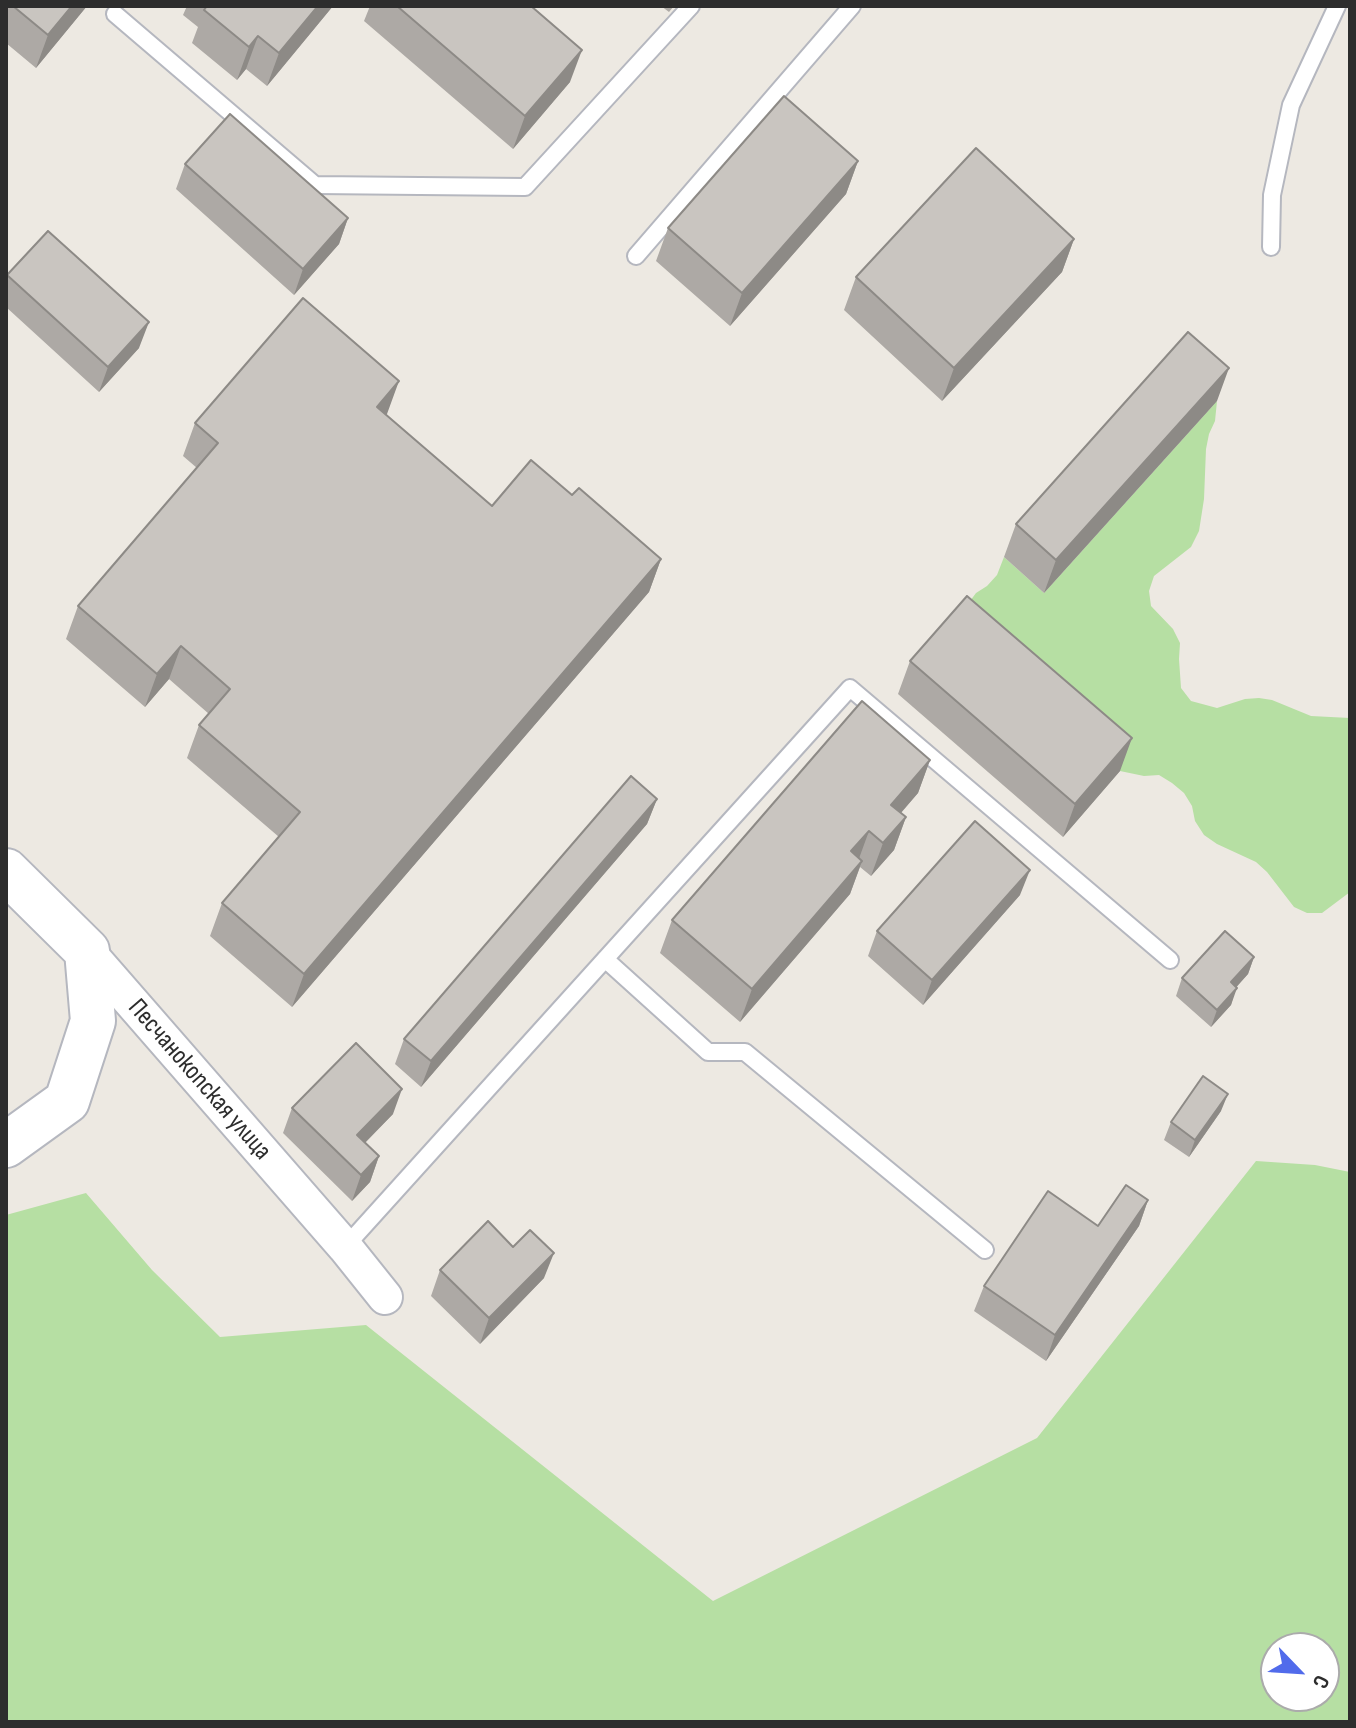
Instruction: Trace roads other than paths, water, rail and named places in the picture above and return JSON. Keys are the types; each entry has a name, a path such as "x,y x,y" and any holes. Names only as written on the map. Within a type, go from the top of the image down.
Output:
{"street":[{"name":"Песчанокопская улица","path":"6,871 87,951 385,1297"},
{"path":"6,1145 67,1101 93,1021 87,951"}],"lane":[{"path":"115,14 315,185 525,187 691,6"},
{"path":"636,256 852,6"},
{"path":"1271,247 1272,195 1291,105 1337,6"},
{"path":"345,1247 850,688 1170,960"},
{"path":"605,959 708,1052 745,1052 985,1250"}]}
